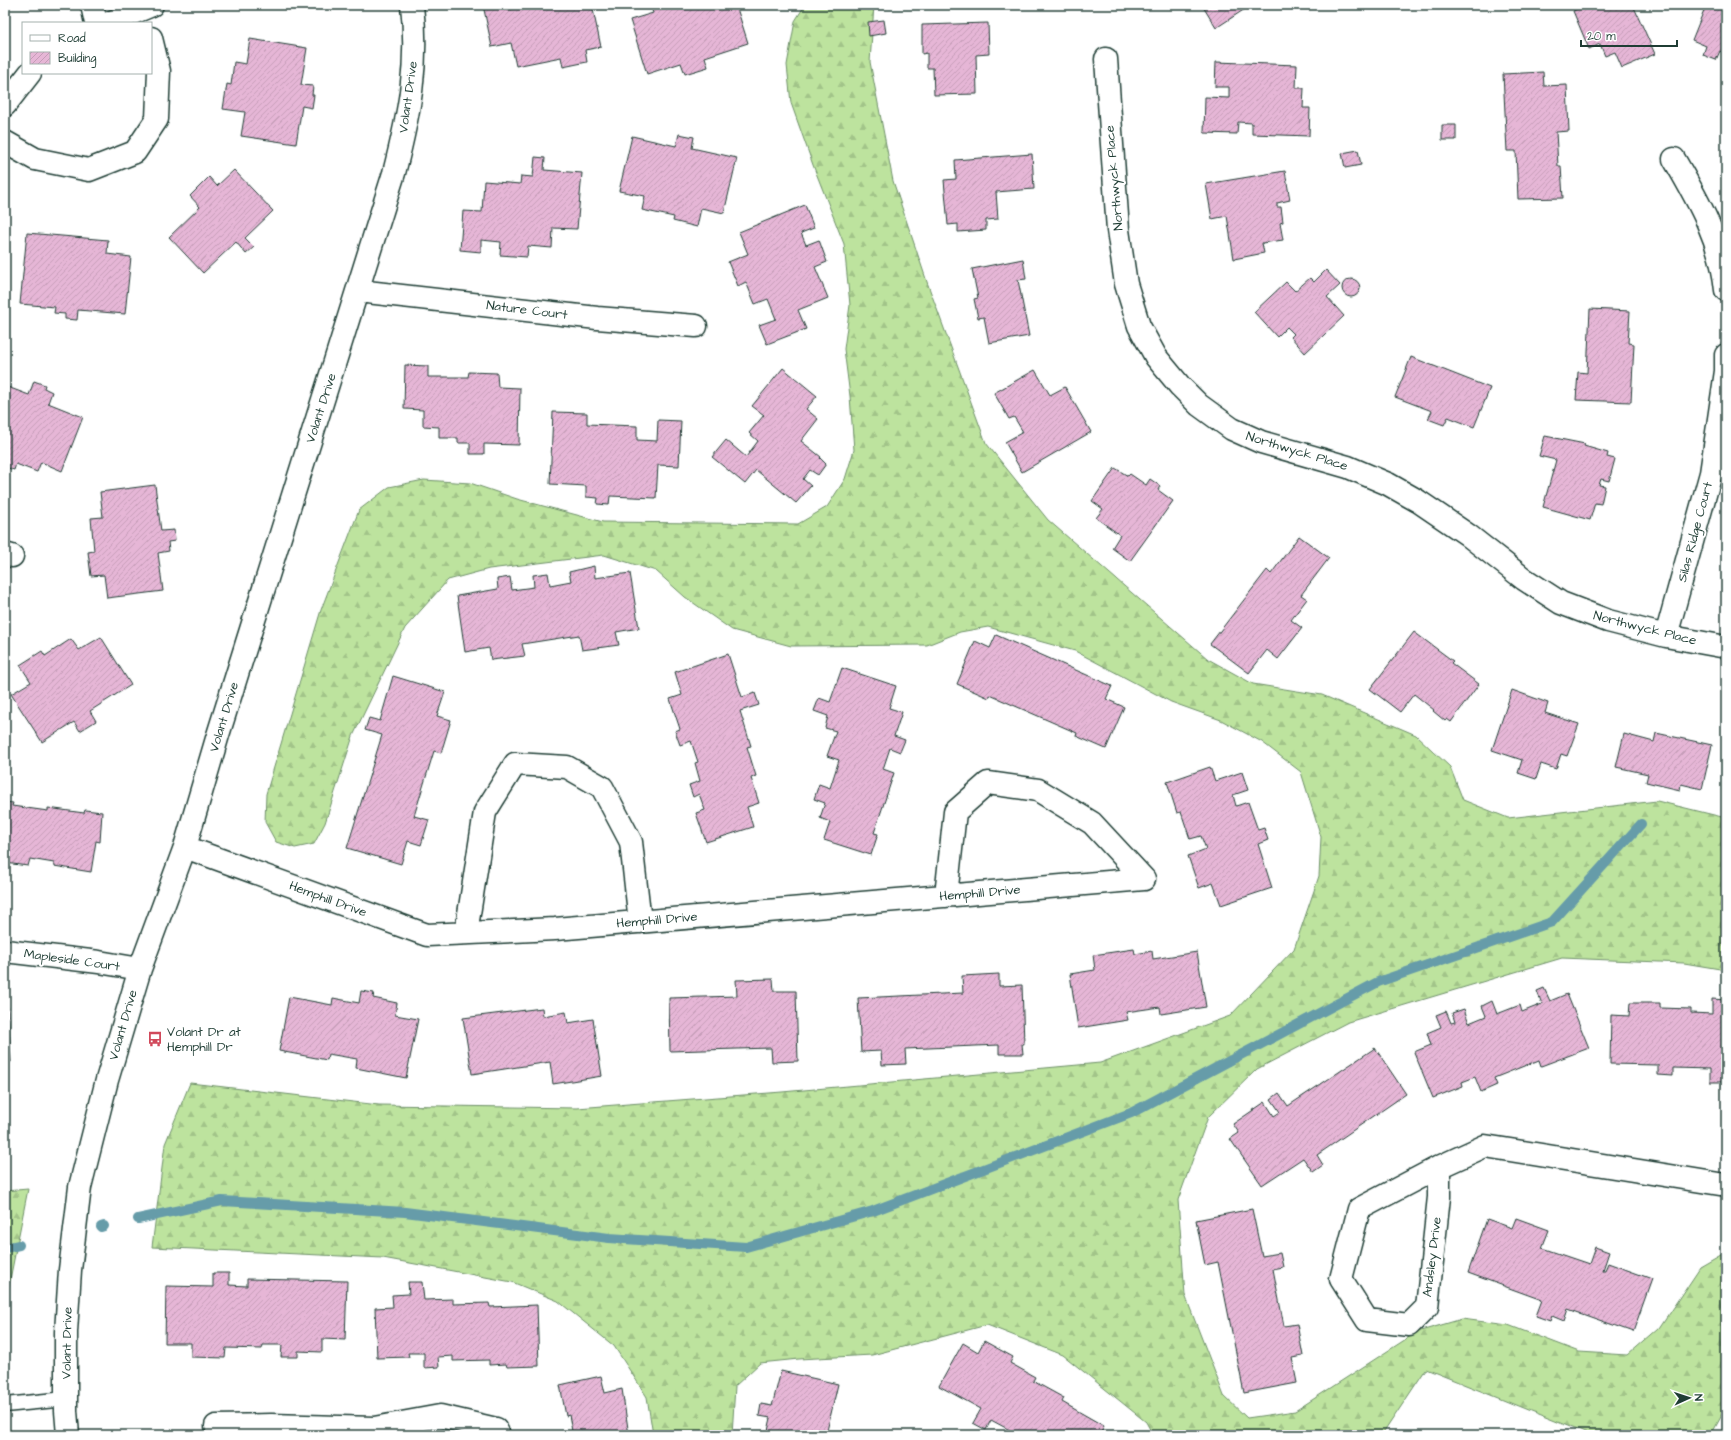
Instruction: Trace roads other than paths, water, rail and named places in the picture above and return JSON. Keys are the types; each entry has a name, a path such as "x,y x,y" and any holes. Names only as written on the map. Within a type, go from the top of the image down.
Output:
{"street":[{"path":"92,5 96,22"},
{"name":"Volant Drive","path":"68,1435 66,1399 66,1332 70,1270 80,1186 107,1080 140,970 185,847 220,728 394,173 408,118 414,77 415,30 412,5"},
{"path":"113,22 148,12"},
{"path":"5,142 34,159 89,170 135,152 157,119 159,72 152,42"},
{"name":"Northwyck Place","path":"1106,59 1118,230 1126,284 1139,326 1156,357 1180,386 1200,406 1232,429 1261,442 1348,466 1388,484 1418,500 1468,535 1524,579 1561,604 1608,621 1666,636 1726,647"},
{"path":"5,105 29,74"},
{"path":"1674,159 1707,217 1719,250 1726,290"},
{"name":"Nature Court","path":"358,291 597,318 696,326"},
{"name":"Silas Ridge Court","path":"1666,636 1711,473 1726,371 1726,355"},
{"path":"466,933 485,812 515,764 567,767 602,787 631,842 640,922"},
{"name":"Hemphill Drive","path":"185,847 427,935 555,929 640,922 946,896 1144,879 1092,822 1038,790 988,783 955,812 946,896"},
{"name":"Mapleside Court","path":"5,951 100,962 140,970"},
{"name":"Andsley Drive","path":"1439,1167 1439,1197 1426,1307 1409,1325 1367,1320 1341,1279 1359,1209 1439,1167 1485,1146 1726,1185"},
{"path":"216,1426 271,1425 374,1431 440,1416 496,1429 499,1435"}],"lane":[{"path":"5,1405 66,1399"}],"waterway":[{"path":"138,1219 222,1201 405,1212 609,1238 746,1247 873,1211 1131,1113 1378,982 1552,922 1641,824"},
{"path":"5,1248 19,1245"}],"place":[{"name":"Volant Dr at Hemphill Dr","path":"155,1039"}]}
